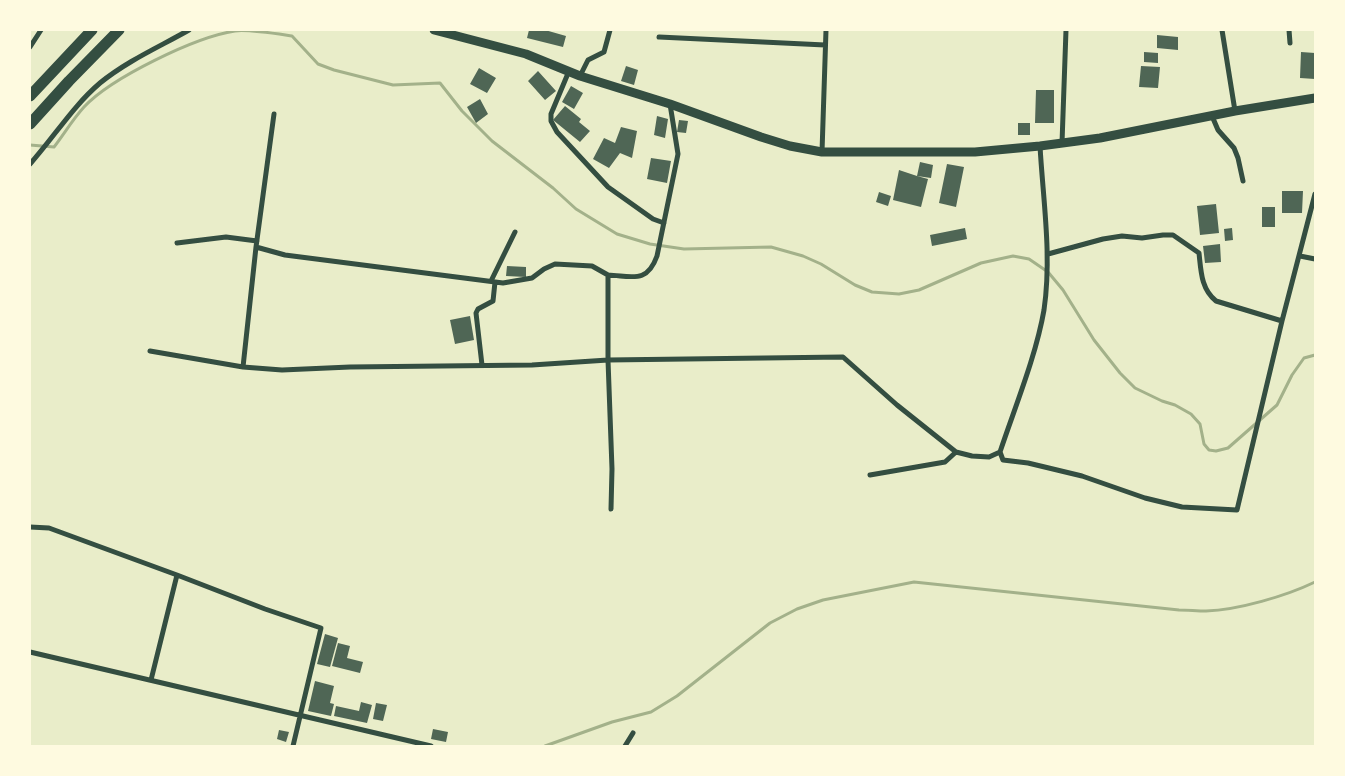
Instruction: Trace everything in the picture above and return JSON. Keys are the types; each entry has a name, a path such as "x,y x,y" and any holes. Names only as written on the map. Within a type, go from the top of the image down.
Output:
{"highway":[{"path":"30,96 92,30"},
{"path":"30,124 119,30"}],"main road":[{"path":"434,30 526,54 580,76 670,104 790,146 822,152 975,152 1040,146 1100,138 1235,111 1315,98"}],"street":[{"path":"30,47 41,30"},
{"path":"30,164 74,108 100,83 134,60 189,30"},
{"path":"580,76 588,60 604,52 610,30"},
{"path":"822,152 826,30"},
{"path":"1062,143 1066,30"},
{"path":"1222,30 1235,111"},
{"path":"1289,30 1290,43"},
{"path":"659,37 825,45"},
{"path":"569,71 551,114 557,132 608,187 653,219 664,223"},
{"path":"256,247 284,255 503,283 532,278 554,264 592,266 608,275 640,277 652,270 657,256 678,154 670,104"},
{"path":"244,367 256,241 274,114"},
{"path":"1212,116 1218,130 1231,144 1238,158 1243,181"},
{"path":"1040,146 1048,254 1044,310 1000,452 1003,460 1028,463 1082,476 1145,498 1182,507 1237,510 1282,321 1315,194"},
{"path":"482,365 476,313 478,309 493,301 493,282 515,232"},
{"path":"1048,254 1103,239 1122,236 1142,238 1173,235 1199,253 1203,283 1208,294 1216,301 1282,321"},
{"path":"177,244 226,237 256,241"},
{"path":"1300,256 1315,259"},
{"path":"608,275 608,360 612,469 611,510"},
{"path":"150,351 244,367 282,370 350,367 532,365 608,360 843,357 897,405 956,452 972,456 989,457 1000,452"},
{"path":"870,475 945,462 956,452"},
{"path":"30,527 49,528 320,628 293,746"},
{"path":"151,680 177,575"},
{"path":"30,652 431,746"},
{"path":"625,746 634,733"}],"building":[{"path":"529,30 545,30 566,36 563,47 527,38"},
{"path":"1157,35 1178,37 1178,50 1157,48"},
{"path":"1144,52 1158,53 1158,63 1144,62"},
{"path":"1301,52 1315,53 1315,79 1300,78"},
{"path":"626,66 638,70 634,85 621,81"},
{"path":"1141,66 1160,67 1158,88 1139,87"},
{"path":"479,68 496,78 487,93 470,84"},
{"path":"538,71 556,91 545,100 528,81"},
{"path":"571,86 583,93 574,109 562,102"},
{"path":"1036,90 1054,90 1054,123 1035,123"},
{"path":"480,99 488,114 476,123 467,107"},
{"path":"565,106 581,119 579,122 590,131 580,142 553,120"},
{"path":"657,116 668,119 665,138 654,135"},
{"path":"679,120 688,121 686,133 677,132"},
{"path":"1018,123 1030,123 1030,135 1018,135"},
{"path":"621,127 637,131 632,158 620,153 609,168 593,159 604,138 615,143"},
{"path":"651,158 671,161 667,183 647,179"},
{"path":"920,162 933,165 931,178 917,176"},
{"path":"947,164 964,167 956,207 939,203"},
{"path":"899,170 928,179 921,207 893,200"},
{"path":"1282,191 1303,191 1302,213 1282,213"},
{"path":"879,192 891,196 888,206 876,202"},
{"path":"1216,204 1219,233 1200,235 1197,206"},
{"path":"1262,207 1275,207 1275,227 1262,227"},
{"path":"965,228 967,239 932,246 930,235"},
{"path":"1232,228 1233,240 1225,241 1224,229"},
{"path":"1220,244 1221,262 1205,263 1203,246"},
{"path":"507,266 526,267 526,277 506,276"},
{"path":"470,316 474,340 455,344 450,320"},
{"path":"325,634 338,638 330,667 317,664"},
{"path":"338,643 350,646 347,658 363,662 360,673 332,666"},
{"path":"315,681 334,686 330,703 334,704 331,716 308,711"},
{"path":"361,702 372,705 367,723 334,716 336,706 359,711"},
{"path":"376,703 387,705 383,721 373,719"},
{"path":"433,729 448,732 446,742 431,739"},
{"path":"279,730 289,732 286,742 277,739"}],"waterway":[{"path":"30,145 54,147 84,107 113,84 155,60 198,41 235,31 255,31 292,36 318,64 334,70 393,85 440,83 462,111 492,141 553,188 576,209 617,234 650,244 684,249 771,247 803,256 821,264 855,285 872,292 899,294 919,290 981,263 1013,256 1029,259 1048,272 1063,290 1094,340 1120,373 1135,388 1191,414 1200,424 1204,444 1209,450 1216,451 1228,448 1277,405 1292,375 1304,358 1315,355"},
{"path":"545,746 612,722 651,712 677,696 770,623 797,609 823,600 914,582 1179,610 1206,611 1232,608 1262,601 1315,582"}]}
